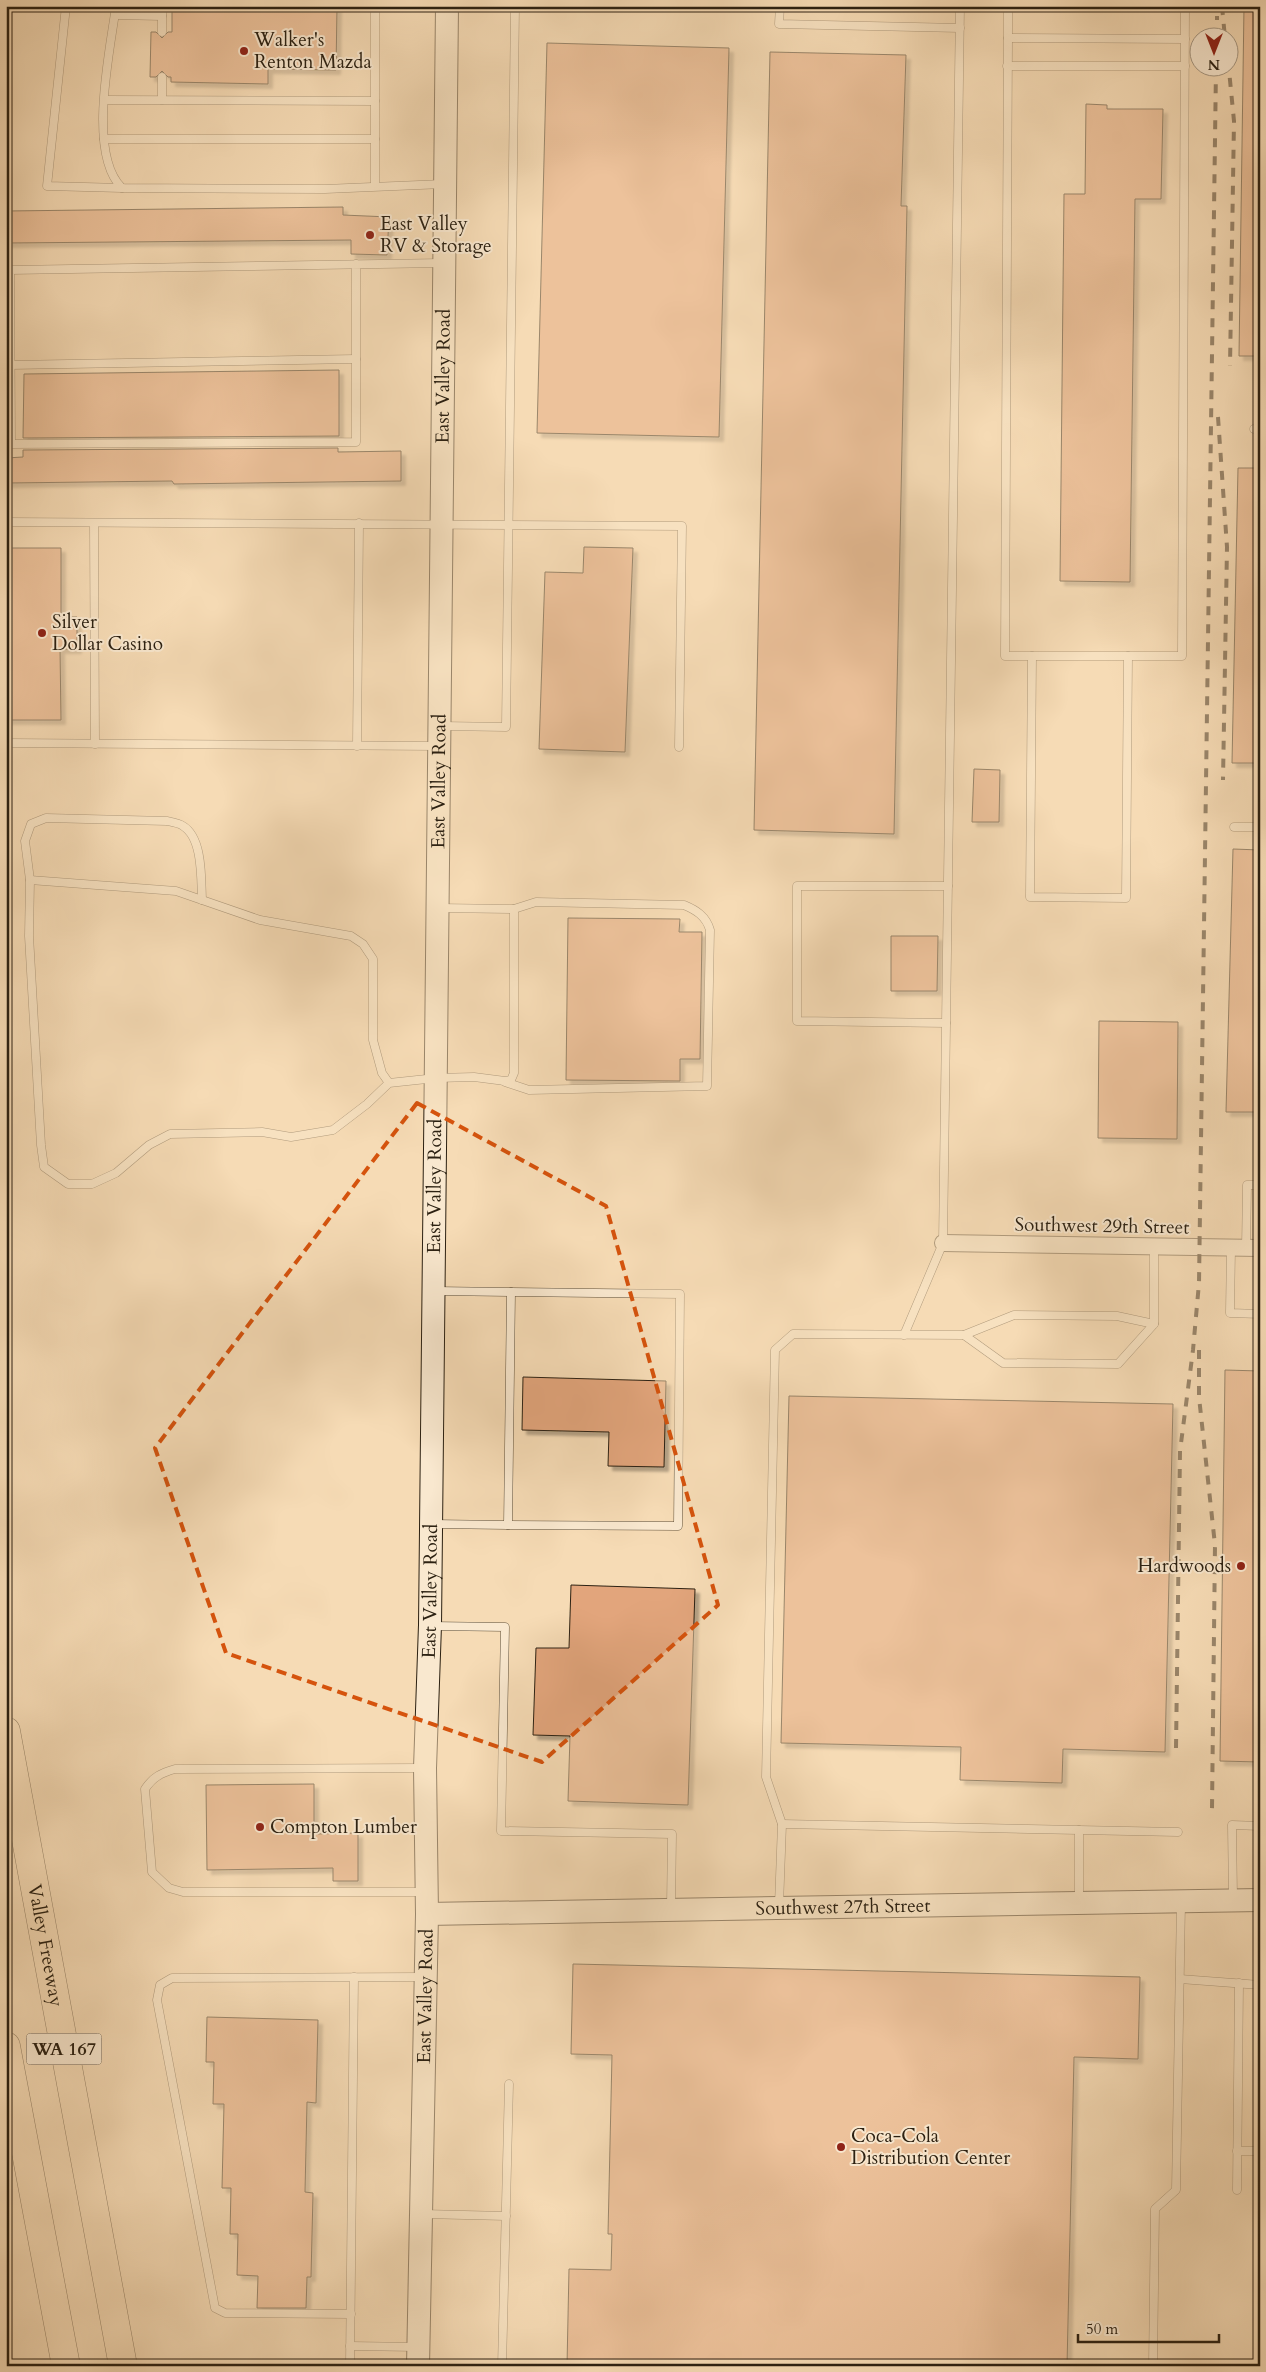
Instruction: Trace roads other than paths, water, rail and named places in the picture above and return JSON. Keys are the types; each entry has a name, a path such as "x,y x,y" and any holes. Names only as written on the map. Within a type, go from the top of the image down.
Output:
{"highway":[{"name":"Valley Freeway","path":"6,1731 123,2366"},
{"name":"WA 167","path":"6,2046 66,2366"}],"street":[{"name":"East Valley Road","path":"418,2356 427,1914 425,1768 430,1626 447,6"},
{"name":"Southwest 29th Street","path":"943,1243 1245,1248"},
{"name":"Southwest 27th Street","path":"427,1914 1260,1900"}],"lane":[{"path":"66,6 47,186 325,190 374,185 445,184"},
{"path":"162,6 162,32"},
{"path":"374,185 375,6"},
{"path":"6,743 357,746 506,727 515,6"},
{"path":"780,6 779,24 960,28"},
{"path":"904,1335 943,1243 960,6"},
{"path":"1008,6 1005,656 1182,656 1185,6"},
{"path":"122,188 116,182 107,164 102,120 115,10 162,16"},
{"path":"1008,38 1185,39"},
{"path":"1007,66 1185,66"},
{"path":"162,76 162,100"},
{"path":"105,100 375,100"},
{"path":"104,139 374,139"},
{"path":"356,264 356,442 11,444 10,270 356,264 444,263"},
{"path":"10,365 356,359"},
{"path":"6,522 442,523 682,526 679,747"},
{"path":"94,522 95,744"},
{"path":"357,746 359,523"},
{"path":"1032,656 1030,897 1126,898 1128,656"},
{"path":"202,900 200,863 193,837 183,826 168,821 46,818 31,824 25,841 30,880 29,936 41,1145 44,1167 68,1184 92,1184 116,1173 149,1145 170,1134 262,1132 291,1137 333,1130 368,1104 389,1083 436,1078 474,1077 505,1081 529,1090 707,1086 710,930 707,921 700,914 684,905 536,902 514,909 438,908"},
{"path":"1234,827 1260,827"},
{"path":"30,880 176,891 260,920 351,936 363,944 373,959 373,1040 382,1073 389,1083"},
{"path":"946,1023 798,1020 798,886 948,886"},
{"path":"505,1081 512,1080 514,1073 514,909"},
{"path":"1260,1185 1247,1185 1245,1248 1230,1313 1260,1314"},
{"path":"964,1335 1003,1363 1118,1364 1154,1324 1154,1246"},
{"path":"431,1524 678,1526 680,1294 433,1292"},
{"path":"508,1524 511,1292"},
{"path":"778,1908 782,1824 766,1778 775,1350 793,1334 964,1335 1014,1315 1117,1316 1154,1324"},
{"path":"430,1626 505,1627 501,1831 672,1834 671,1910"},
{"path":"425,1768 175,1769 161,1773 151,1779 145,1789 152,1872 169,1888 183,1892 427,1892"},
{"path":"782,1824 1178,1832"},
{"path":"1233,1901 1232,1825 1260,1826"},
{"path":"1079,1830 1079,1903"},
{"path":"1153,2366 1154,2209 1176,2190 1182,1902"},
{"path":"217,2365 350,2366 354,1977"},
{"path":"351,2314 225,2313 214,2308 157,2000 160,1985 172,1978 426,1977"},
{"path":"1180,1979 1260,1985"},
{"path":"1237,2190 1240,1984"},
{"path":"502,2366 509,2084"},
{"path":"1237,2151 1260,2151"},
{"path":"421,2214 506,2216"},
{"path":"350,2346 418,2356"}],"railway":[{"path":"1222,6 1224,28"},
{"path":"1217,16 1217,28"},
{"path":"1176,1748 1180,1451 1193,1350 1199,1283 1216,78"},
{"path":"1230,78 1234,121 1230,366"},
{"path":"1218,417 1227,547 1223,780"},
{"path":"1199,1350 1199,1397 1215,1545 1212,1809"}],"place":[{"name":"Walker's Renton Mazda","path":"244,51"},
{"name":"East Valley RV & Storage","path":"370,235"},
{"name":"Silver Dollar Casino","path":"42,633"},
{"name":"Hardwoods","path":"1241,1566"},
{"name":"Compton Lumber","path":"260,1827"},
{"name":"Coca-Cola Distribution Center","path":"841,2147"}]}
